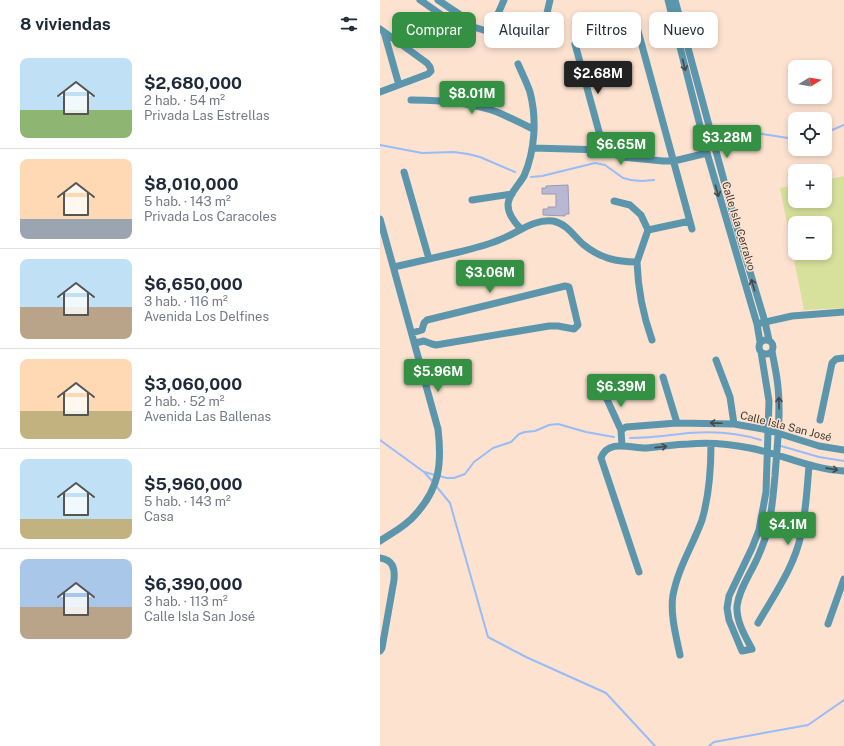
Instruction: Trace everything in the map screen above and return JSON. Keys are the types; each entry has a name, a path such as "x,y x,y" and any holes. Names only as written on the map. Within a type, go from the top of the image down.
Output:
{"street":[{"path":"420,0 437,12"},
{"path":"438,0 456,12"},
{"path":"499,12 504,0"},
{"path":"547,12 550,0"},
{"name":"Calle Isla Cerralvo","path":"668,0 706,153 757,324 760,342"},
{"name":"Calle Isla Cerralvo","path":"675,0 769,340"},
{"path":"382,30 399,85"},
{"path":"380,92 428,74 431,71 430,67 382,30"},
{"path":"641,42 692,229"},
{"path":"576,48 604,150"},
{"path":"518,64 527,84 532,101 533,129 533,148 529,165 522,180 512,194 508,205 509,213 514,222 521,229"},
{"path":"411,100 453,102 480,107 497,112 533,129"},
{"path":"533,148 604,150 622,157 674,161 706,153"},
{"path":"404,172 429,259"},
{"path":"472,200 512,194"},
{"path":"614,201 630,205 641,215 648,230 637,262 644,319 652,340"},
{"path":"380,219 438,428 440,463 436,483 429,497 415,516 380,541"},
{"path":"394,267 498,241 540,221 554,221 568,228 583,244 598,255 609,260 637,262"},
{"path":"648,230 690,221"},
{"path":"412,333 422,330 424,323 427,320 565,286 569,288 578,325 574,329 549,326 436,345 424,341 415,343"},
{"path":"757,324 792,316 844,312"},
{"path":"766,339 769,340 773,345 772,351 778,387 777,456 772,514 757,560 741,591 737,606 742,630 752,648 742,651 729,620 727,608 729,596 752,548 758,530 766,492 768,395 762,352 759,348 760,342 766,339"},
{"path":"762,352 767,354 772,351"},
{"path":"820,420 832,363 836,359 844,358"},
{"path":"716,360 730,397 734,424"},
{"path":"663,377 677,422"},
{"path":"605,395 621,430 622,446"},
{"name":"Calle Isla San José","path":"621,430 626,426 677,422 734,424 768,430 800,441 844,450"},
{"path":"639,572 601,458 603,451 608,447 622,446 657,448 690,443 744,447 768,452 809,466 844,471"},
{"path":"680,655 672,612 673,596 678,576 702,520 708,488 711,444"},
{"path":"758,623 786,575 801,535 809,466"},
{"path":"380,558 389,561 393,565 395,571 382,648 380,651"},
{"path":"828,624 844,579"}],"green space":[{"path":"844,176 844,308 804,310 794,260 832,260 832,216 788,216 788,229 780,188 788,186 788,208 832,208 832,179"}],"building":[{"path":"568,185 569,214 565,214 565,216 543,215 543,209 548,209 548,207 556,207 556,194 542,194 542,188 546,188 546,186"}],"waterway":[{"path":"832,130 844,125"},
{"path":"743,131 788,138"},
{"path":"380,145 422,153 454,152 468,154 480,157 515,172"},
{"path":"531,177 542,176 595,163 605,165 623,178 642,181 654,180"},
{"path":"380,440 424,472 447,478 454,478 465,474 474,462 493,448 511,442 519,434 535,431 549,425 558,424 586,432 614,437"},
{"path":"630,438 707,432 735,434 761,440"},
{"path":"781,446 819,457 844,461"},
{"path":"424,472 433,482"},
{"path":"436,486 450,503 488,637 526,657 606,693 655,746"},
{"path":"709,746 714,742 808,725 844,700"}]}
